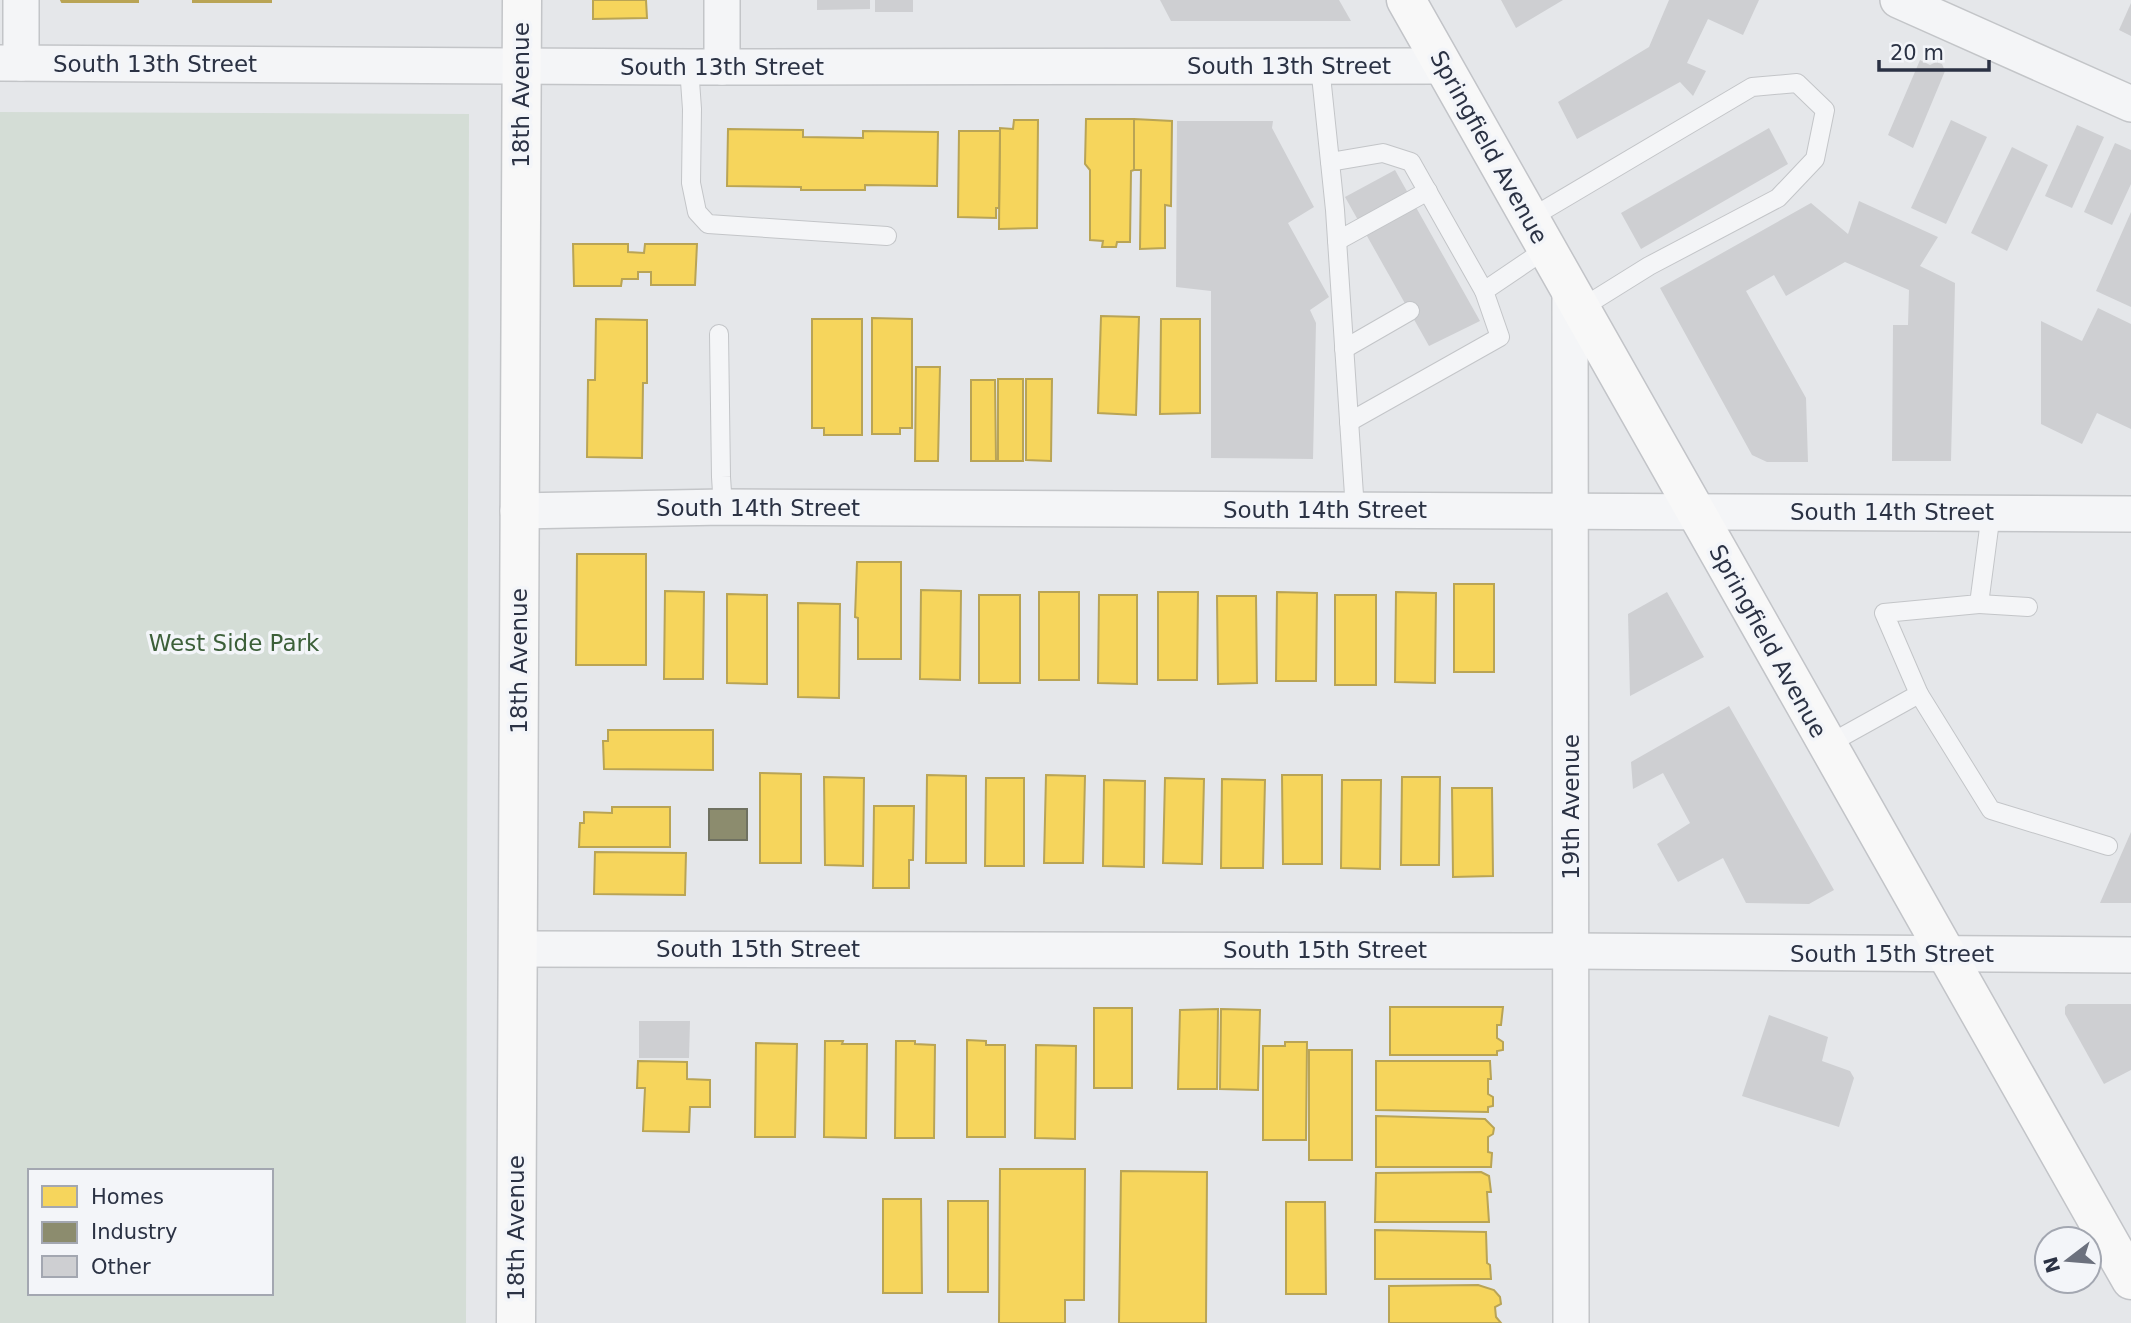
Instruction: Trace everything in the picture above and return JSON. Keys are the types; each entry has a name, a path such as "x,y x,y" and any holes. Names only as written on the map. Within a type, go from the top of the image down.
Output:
{"main road":[{"name":"18th Avenue","path":"516,1323 522,0"},
{"name":"Springfield Avenue","path":"1406,0 2131,1280"}],"street":[{"path":"10,63 21,0"},
{"path":"706,67 722,0"},
{"path":"1898,0 2131,104"},
{"name":"South 13th Street","path":"10,63 706,67 1443,66"},
{"name":"19th Avenue","path":"1572,1323 1571,510 1575,300"},
{"name":"South 14th Street","path":"518,511 723,507 2131,514"},
{"name":"South 15th Street","path":"519,949 2131,955"}],"lane":[{"path":"1320,66 1337,242 1355,510"},
{"path":"706,67 692,109 691,183 697,212 708,223 887,236"},
{"path":"1484,290 1538,234 1752,87 1797,83 1825,110 1815,159 1777,198 1649,266 1575,300"},
{"path":"1330,162 1383,153 1411,163 1428,191 1466,279 1484,290 1500,337 1349,422"},
{"path":"1337,242 1428,191"},
{"path":"1344,349 1410,311"},
{"path":"719,334 723,507"},
{"path":"1979,604 1991,513"},
{"path":"2028,607 1979,604 1884,613 1919,694 1991,810 2108,846"},
{"path":"1826,745 1919,694"}],"green space":[{"name":"West Side Park","path":"0,112 469,114 466,1323 0,1323"}],"building: Homes":[{"path":"61,0 138,0 138,2 62,2"},
{"path":"271,0 271,2 193,2"},
{"path":"593,0 646,0 647,18 593,19"},
{"path":"1086,119 1134,119 1130,242 1117,242 1116,247 1102,247 1103,241 1090,240 1090,170 1085,164"},
{"path":"1134,119 1172,121 1171,206 1165,205 1165,248 1140,249 1141,170 1134,170"},
{"path":"1014,120 1038,120 1037,228 999,229 1000,128 1013,129"},
{"path":"728,129 803,130 803,137 863,138 863,131 938,132 937,186 865,185 865,190 801,190 801,187 727,186"},
{"path":"959,131 1000,131 999,208 996,208 996,218 958,217"},
{"path":"573,244 628,244 628,252 644,253 645,244 697,244 695,285 651,285 651,272 638,272 638,279 622,279 621,286 574,286"},
{"path":"1101,316 1139,317 1136,415 1098,413"},
{"path":"872,318 912,319 912,428 900,428 900,434 872,434"},
{"path":"596,319 647,320 647,383 643,383 642,458 587,457 588,380 595,380"},
{"path":"812,319 862,319 862,435 824,435 824,428 812,428"},
{"path":"1161,319 1200,319 1200,413 1160,414"},
{"path":"916,367 940,367 938,461 915,461"},
{"path":"998,379 1023,379 1023,461 998,461"},
{"path":"1026,379 1052,379 1051,461 1026,460"},
{"path":"971,380 995,380 996,461 971,461"},
{"path":"577,554 646,554 646,665 576,665"},
{"path":"857,562 901,562 901,659 858,659 858,618 855,617"},
{"path":"1454,584 1494,584 1494,672 1454,672"},
{"path":"921,590 961,591 960,680 920,679"},
{"path":"665,591 704,592 703,679 664,679"},
{"path":"1039,592 1079,592 1079,680 1039,680"},
{"path":"1158,592 1198,592 1197,680 1158,680"},
{"path":"1277,592 1317,593 1316,681 1276,681"},
{"path":"1396,592 1436,593 1435,683 1395,682"},
{"path":"727,594 767,595 767,684 727,683"},
{"path":"979,595 1020,595 1020,683 979,683"},
{"path":"1099,595 1137,595 1137,684 1098,683"},
{"path":"1335,595 1376,595 1376,685 1335,685"},
{"path":"1217,596 1256,596 1257,683 1218,684"},
{"path":"798,603 840,604 839,698 798,697"},
{"path":"608,730 713,730 713,770 604,769 603,741 608,741"},
{"path":"760,773 801,774 801,863 760,863"},
{"path":"927,775 966,776 966,863 926,863"},
{"path":"1046,775 1085,776 1083,863 1044,863"},
{"path":"1282,775 1322,775 1322,864 1283,864"},
{"path":"824,777 864,778 863,866 825,865"},
{"path":"1402,777 1440,777 1439,865 1401,865"},
{"path":"986,778 1024,778 1024,866 985,866"},
{"path":"1165,778 1204,779 1202,864 1163,863"},
{"path":"1222,779 1265,780 1263,868 1221,868"},
{"path":"1104,780 1145,781 1144,867 1103,866"},
{"path":"1342,780 1381,780 1380,869 1341,868"},
{"path":"1452,788 1492,788 1493,876 1453,877"},
{"path":"874,806 914,806 913,860 909,860 909,888 873,888"},
{"path":"612,807 670,807 670,847 579,847 580,823 584,823 584,812 612,813"},
{"path":"595,852 686,853 685,895 594,894"},
{"path":"1390,1007 1503,1007 1501,1025 1497,1025 1497,1038 1503,1042 1503,1050 1497,1051 1497,1055 1390,1055"},
{"path":"1094,1008 1132,1008 1132,1088 1094,1088"},
{"path":"1218,1009 1217,1089 1178,1089 1180,1010"},
{"path":"1221,1009 1260,1010 1258,1090 1220,1089"},
{"path":"967,1040 986,1041 986,1045 1005,1045 1005,1137 967,1137"},
{"path":"825,1041 867,1044 866,1138 824,1137"},
{"path":"896,1041 935,1045 934,1138 895,1138"},
{"path":"1285,1042 1307,1042 1306,1140 1263,1140 1263,1046 1285,1046"},
{"path":"756,1043 797,1044 795,1137 755,1137"},
{"path":"1036,1045 1076,1046 1075,1139 1035,1138"},
{"path":"1309,1050 1352,1050 1352,1160 1309,1160"},
{"path":"638,1061 687,1062 687,1079 710,1080 710,1107 690,1107 689,1132 643,1131 645,1088 637,1088"},
{"path":"1376,1061 1490,1061 1488,1094 1493,1097 1493,1106 1488,1107 1488,1112 1376,1110"},
{"path":"1376,1116 1485,1119 1494,1128 1493,1134 1488,1137 1488,1152 1492,1153 1491,1167 1376,1167"},
{"path":"1000,1169 1085,1169 1084,1300 1065,1300 1065,1323 999,1323"},
{"path":"1121,1171 1207,1172 1206,1323 1119,1323"},
{"path":"1481,1172 1489,1176 1489,1222 1375,1222 1376,1173"},
{"path":"883,1199 921,1199 922,1293 883,1293"},
{"path":"948,1201 988,1201 988,1292 948,1292"},
{"path":"1286,1202 1325,1202 1326,1294 1286,1294"},
{"path":"1375,1230 1486,1232 1487,1263 1490,1265 1491,1279 1375,1279"},
{"path":"1478,1285 1494,1290 1500,1297 1501,1304 1495,1307 1496,1317 1501,1323 1389,1323 1389,1286"}],"building: Industry":[{"path":"709,809 747,809 747,840 709,840"}],"building: Other":[{"path":"817,0 870,0 870,9 817,10"},
{"path":"875,0 913,0 913,12 875,12"},
{"path":"1160,0 1339,0 1351,21 1171,21"},
{"path":"1501,0 1563,0 1516,28"},
{"path":"1669,0 1759,0 1743,35 1708,19 1687,63 1706,71 1693,96 1680,82 1577,139 1558,102 1649,47"},
{"path":"2131,3 2131,36 2119,30"},
{"path":"1920,60 1930,65 1936,62 1942,64 1945,71 1913,148 1888,135"},
{"path":"1951,120 1987,137 1946,224 1911,208"},
{"path":"1177,121 1273,121 1272,128 1314,207 1288,223 1329,297 1310,310 1316,323 1313,459 1211,458 1211,291 1176,287"},
{"path":"2077,125 2104,137 2072,208 2045,196"},
{"path":"1769,128 1788,164 1641,249 1621,213"},
{"path":"2115,143 2131,150 2131,184 2112,225 2084,212"},
{"path":"2012,147 2048,165 2007,251 1971,233"},
{"path":"1395,170 1480,321 1429,346 1345,197"},
{"path":"1859,201 1938,237 1920,266 1955,283 1951,461 1892,461 1893,325 1908,325 1909,290 1845,262 1786,296 1774,275 1746,291 1806,398 1808,462 1767,462 1752,455 1660,288 1811,203 1848,234"},
{"path":"2131,212 2131,307 2096,291"},
{"path":"2098,308 2131,324 2131,429 2097,413 2082,444 2041,424 2041,321 2082,341"},
{"path":"1667,592 1704,657 1630,696 1628,614"},
{"path":"1729,706 1834,890 1809,904 1746,903 1723,858 1678,882 1657,844 1690,823 1663,773 1633,789 1631,762"},
{"path":"2131,832 2131,903 2100,903"},
{"path":"2068,1004 2131,1004 2131,1070 2104,1084 2065,1014"},
{"path":"1769,1015 1828,1037 1822,1061 1850,1071 1854,1078 1839,1127 1742,1096"},
{"path":"639,1021 690,1021 689,1058 639,1058"}]}
